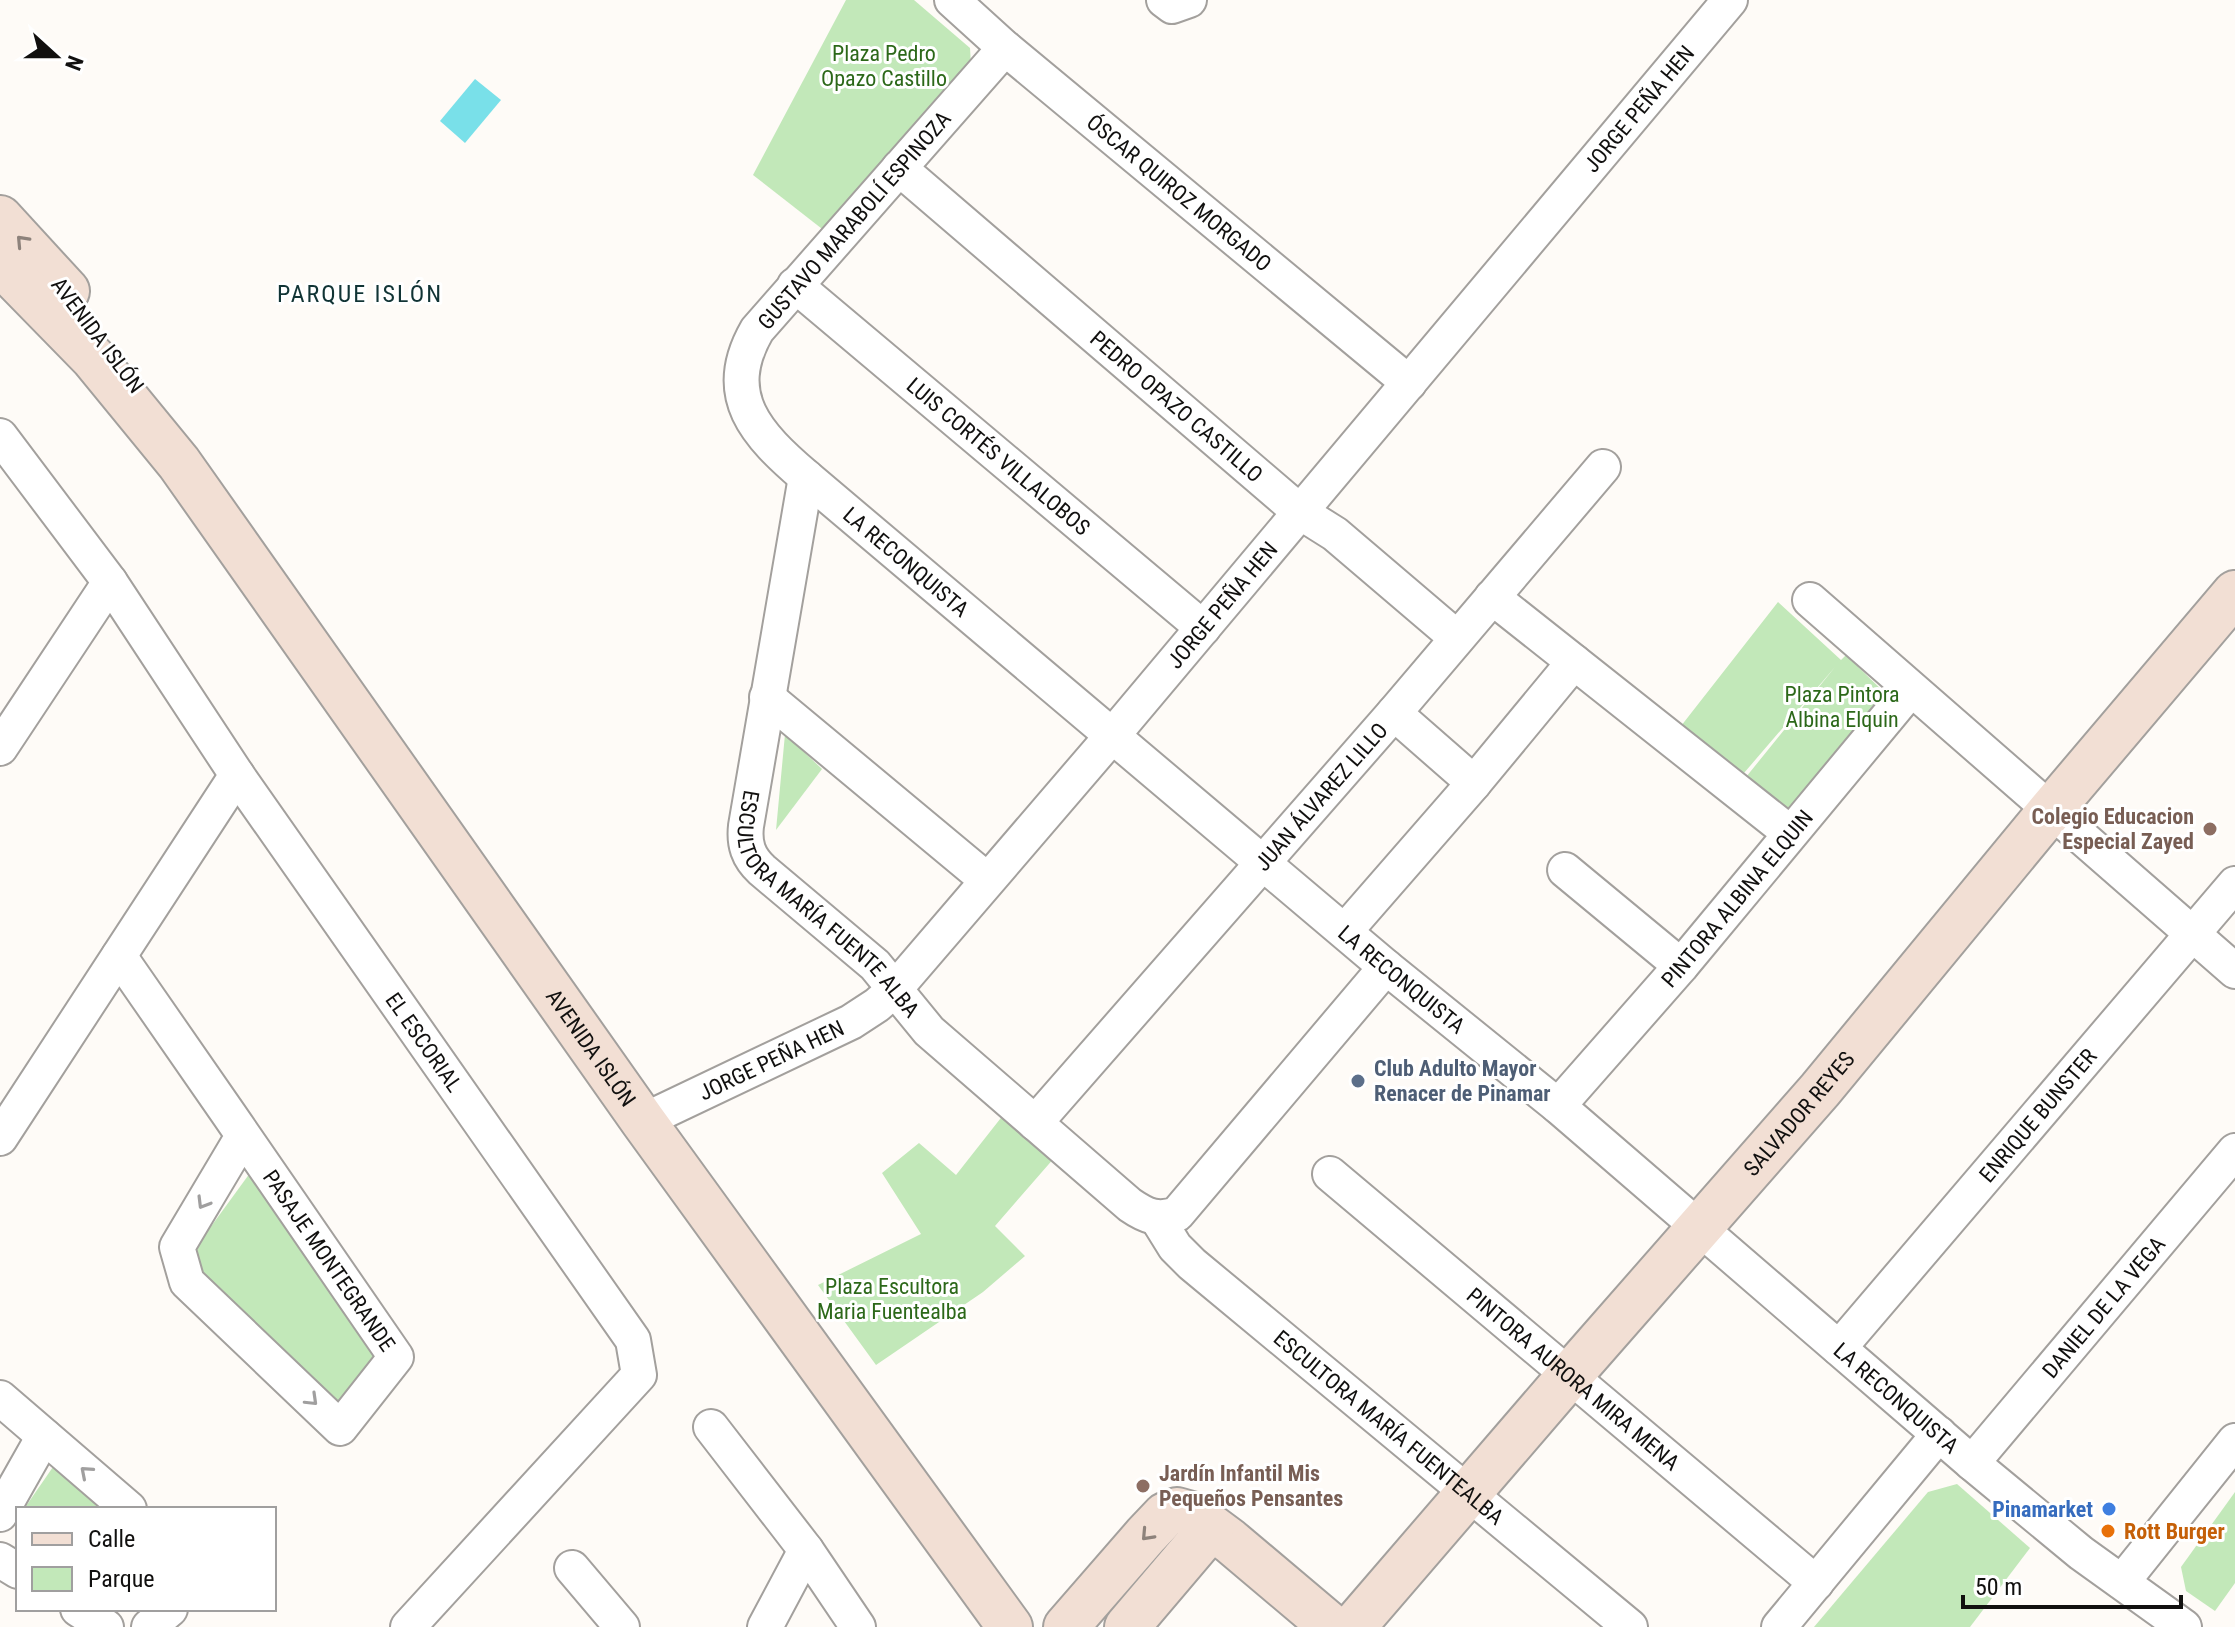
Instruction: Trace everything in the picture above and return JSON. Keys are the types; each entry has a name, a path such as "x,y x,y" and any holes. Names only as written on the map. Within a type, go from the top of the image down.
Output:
{"main road":[{"name":"AVENIDA ISLÓN","path":"0,218 51,271 133,374 179,463"},
{"name":"AVENIDA ISLÓN","path":"0,263 93,358 179,463 643,1121 1010,1627"},
{"name":"SALVADOR REYES","path":"1353,1627 1820,1090 2235,593"},
{"path":"1066,1627 1165,1515 1177,1510 1195,1515 1230,1541 1332,1627"},
{"path":"1127,1627 1211,1528"}],"street":[{"name":"ÓSCAR QUIROZ MORGADO","path":"952,0 1005,48 1409,383"},
{"path":"1164,0 1172,6 1189,0"},
{"name":"JORGE PEÑA HEN","path":"643,1121 851,1022 894,990 1112,736 1730,0"},
{"name":"GUSTAVO MARABOLÍ ESPINOZA","path":"746,409 742,363 757,330 1005,48"},
{"name":"PEDRO OPAZO CASTILLO","path":"899,168 1300,512 1335,534 1457,638"},
{"name":"LUIS CORTÉS VILLALOBOS","path":"795,285 1203,628"},
{"name":"LA RECONQUISTA","path":"746,409 771,445 806,477 1386,967 1558,1106 1972,1463 2081,1553 2184,1627"},
{"name":"EL ESCORIAL","path":"0,436 110,582 237,775 633,1340 639,1375 408,1627"},
{"name":"JUAN ÁLVAREZ LILLO","path":"1035,1123 1394,713 1603,467"},
{"name":"ESCULTORA MARÍA FUENTE ALBA","path":"806,477 746,826 747,851 753,862 875,965 929,1031 1130,1205 1157,1218"},
{"path":"3,738 110,582"},
{"path":"1492,597 1790,833"},
{"path":"1810,600 2235,971"},
{"path":"1345,931 1574,662"},
{"name":"PINTORA ALBINA ELQUIN","path":"1558,1106 1681,966 1911,689"},
{"path":"767,697 987,880"},
{"path":"1394,713 1474,783"},
{"path":"0,1138 237,775"},
{"path":"1565,870 1681,966"},
{"name":"ENRIQUE BUNSTER","path":"1839,1348 2235,884"},
{"name":"PASAJE MONTEGRANDE","path":"119,956 396,1357 340,1428 187,1282 177,1247 243,1136"},
{"path":"1157,1218 1177,1214 1386,967"},
{"name":"DANIEL DE LA VEGA","path":"1972,1463 2235,1151"},
{"name":"PINTORA AURORA MIRA MENA","path":"1330,1174 1816,1583"},
{"name":"ESCULTORA MARÍA FUENTEALBA","path":"1157,1218 1175,1247 1192,1264 1630,1627"},
{"path":"0,1398 127,1507"},
{"path":"711,1427 806,1550 858,1627"},
{"path":"1779,1627 1939,1434"},
{"path":"0,1514 44,1436"},
{"path":"2122,1582 2235,1441"},
{"path":"765,1627 806,1550"},
{"path":"572,1568 616,1625"},
{"path":"81,1611 106,1627"},
{"path":"149,1627 168,1611"}],"green space":[{"name":"Plaza Pedro Opazo Castillo","path":"846,0 914,0 970,48 971,65 826,232 753,175"},
{"name":"Plaza Pintora Albina Elquin","path":"1778,602 1841,660 1846,655 1890,698 1786,816 1742,782 1835,667 1744,773 1681,726"},
{"path":"785,734 822,769 776,830"},
{"name":"Plaza Escultora Maria Fuentealba","path":"1004,1114 1055,1157 995,1226 1025,1256 983,1292 876,1365 818,1285 921,1234 882,1173 919,1143 956,1175"},
{"path":"250,1173 381,1359 338,1408 188,1258"},
{"path":"55,1464 104,1507 25,1507"},
{"path":"1957,1484 2030,1548 1970,1627 1814,1627 1928,1492"},
{"path":"2235,1492 2235,1583 2215,1611 2186,1591 2181,1567"}],"water":[{"path":"475,79 501,100 465,143 440,121"}],"place":[{"name":"Colegio Educacion Especial Zayed","path":"2210,829"},
{"name":"Club Adulto Mayor Renacer de Pinamar","path":"1358,1081"},
{"name":"Jardín Infantil Mis Pequeños Pensantes","path":"1143,1486"},
{"name":"Pinamarket","path":"2109,1509"},
{"name":"Rott Burger","path":"2108,1531"}],"district":[{"name":"PARQUE ISLÓN","path":"360,294"}]}
